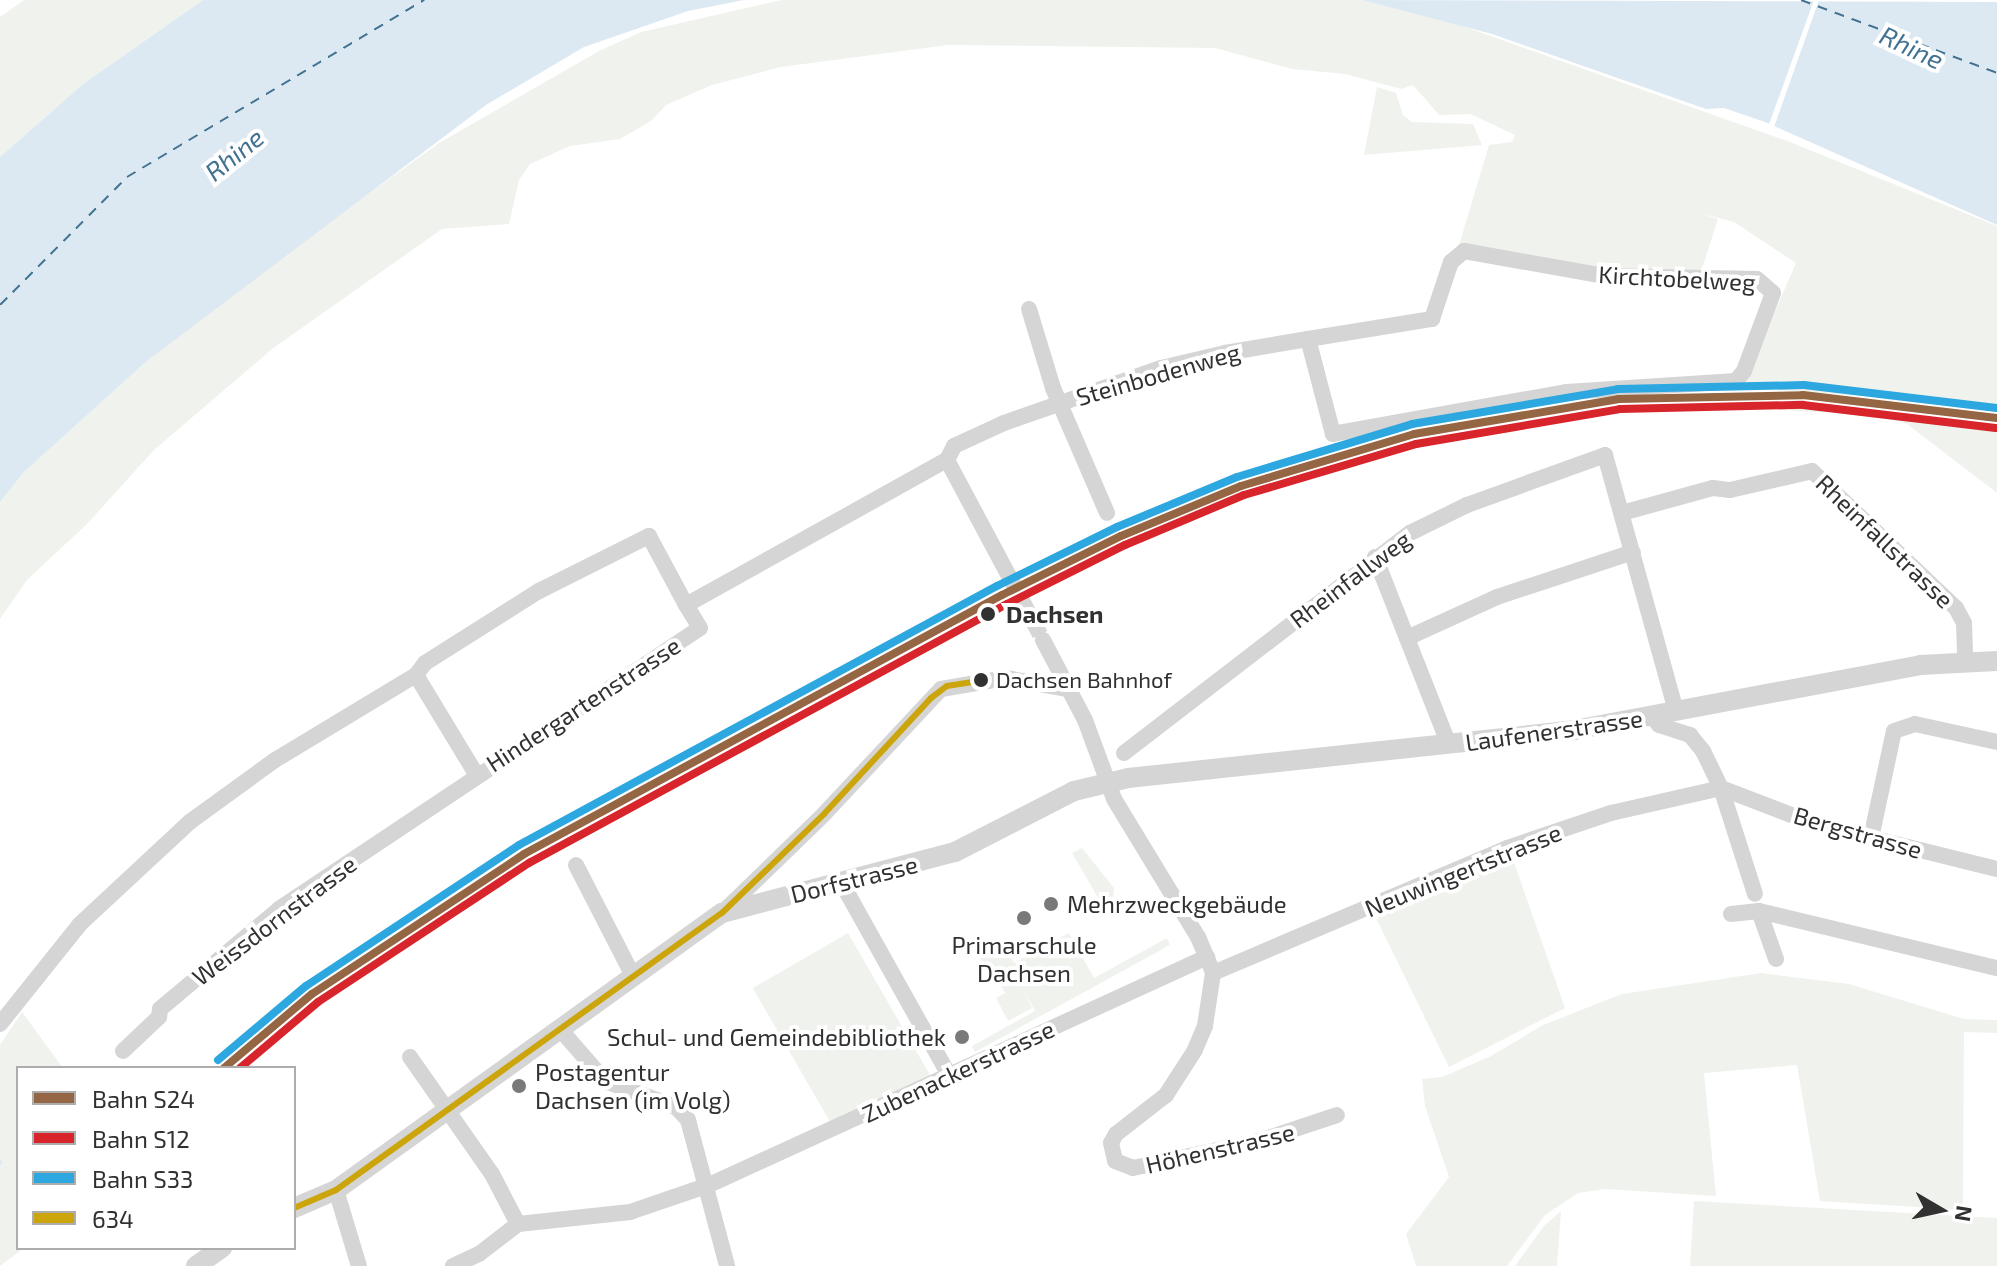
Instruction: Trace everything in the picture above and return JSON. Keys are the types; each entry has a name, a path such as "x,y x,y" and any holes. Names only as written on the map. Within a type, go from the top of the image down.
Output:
{"street":[{"name":"Kirchtobelweg","path":"1308,339 1333,434 1566,392 1736,381 1744,371 1774,300 1770,286 1757,279 1604,276 1471,251 1457,253 1432,319"},
{"path":"1029,309 1060,402 1107,513"},
{"name":"Steinbodenweg","path":"947,460 954,446 1060,402 1187,361 1432,319"},
{"name":"Rheinfallweg","path":"1101,760 1124,753 1375,557 1410,533 1467,505 1605,455 1622,513"},
{"path":"947,460 1010,578"},
{"name":"Hindergartenstrasse","path":"416,675 476,774 700,628 686,605 947,460"},
{"name":"Rheinfallstrasse","path":"1622,513 1713,488 1730,490 1812,471 1956,608 1964,623 1965,661"},
{"path":"1622,513 1676,711"},
{"path":"0,1024 80,924 191,821 275,760 416,675 425,663 539,591 649,536 686,605"},
{"path":"1407,638 1497,597 1633,552"},
{"path":"1375,557 1449,745"},
{"path":"1043,640 1068,689"},
{"name":"Laufenerstrasse","path":"1107,781 1449,745 1652,716 1965,661 1997,661"},
{"path":"722,913 824,814 941,689 1006,678 1068,689"},
{"name":"Höhenstrasse","path":"1068,689 1101,760 1107,781 1207,957 1213,973 1205,1026 1195,1050 1166,1095 1116,1134 1111,1143 1115,1161 1133,1168 1271,1138 1337,1115"},
{"path":"1652,716 1659,725 1694,739 1721,788 1755,894"},
{"path":"1871,838 1882,768 1894,731 1915,724 1997,742"},
{"path":"1124,753 1132,778"},
{"name":"Weissdornstrasse","path":"123,1051 159,1017 160,1009 279,909 465,789 476,774"},
{"name":"Dorfstrasse","path":"296,1207 336,1190 722,913 955,852 1074,791 1107,781"},
{"name":"Bergstrasse","path":"1721,788 1815,824 1997,869"},
{"name":"Neuwingertstrasse","path":"1213,973 1507,848 1611,813 1721,788"},
{"path":"576,865 633,976"},
{"path":"840,880 949,1075"},
{"path":"1731,914 1759,911 1997,968"},
{"path":"1759,911 1776,959"},
{"name":"Zubenackerstrasse","path":"518,1224 630,1212 709,1185 1207,957"},
{"path":"559,1028 605,1081 682,1113 696,1134 727,1266"},
{"path":"410,1057 444,1110 492,1174 518,1224 479,1254 453,1266"},
{"path":"336,1190 359,1266"},
{"path":"196,1266 219,1250"}],"shaded area":[{"path":"24,0 203,0 83,84 0,157 0,17"},
{"path":"782,0 1362,0 1454,23 1790,142 1997,226 1997,412 1905,399 1742,387 1796,263 1734,222 1699,213 1718,219 1700,275 1605,273 1459,245 1489,145 1512,142 1515,135 1470,114 1439,115 1413,85 1401,89 1345,74 1292,69 1215,48 948,45 781,67 712,85 666,105 651,121 620,139 570,146 530,164 519,180 509,224 442,229 272,349 154,450 87,524 27,580 0,619 0,502 24,472 147,361 242,285 439,143 599,51 641,32"},
{"path":"1377,87 1396,93 1403,115 1412,122 1473,124 1482,145 1364,155"},
{"path":"1793,400 1997,425 1997,493 1907,424 1875,414 1791,411"},
{"path":"1082,848 1114,888 1113,902 1103,906 1072,853"},
{"path":"1510,851 1565,1008 1449,1067 1372,910"},
{"path":"848,933 932,1078 837,1133 753,988"},
{"path":"1069,933 1094,978 1167,938 1170,945 975,1052 972,1046 1035,1011 1022,988 1032,1008 1008,1021 996,998 1005,993 989,962 983,964 979,957 1004,944 1014,963"},
{"path":"1761,973 1849,984 1964,1019 1997,1020 1997,1033 1964,1032 1963,1210 1820,1201 1797,1065 1704,1073 1716,1196 1605,1189 1578,1193 1545,1215 1507,1266 1416,1266 1406,1234 1449,1177 1425,1106 1422,1079 1442,1077 1491,1056 1543,1025 1622,994"},
{"path":"22,1012 62,1066 16,1066 16,1250 21,1250 0,1266 0,1045"},
{"path":"1694,1201 1997,1218 1997,1266 1690,1266"},
{"path":"1561,1211 1557,1266 1515,1266 1544,1226"}],"water":[{"name":"Rhine","path":"203,0 744,0 688,11 584,47 486,105 147,361 24,472 0,502 0,157 83,84"},
{"name":"Rhine","path":"1362,0 1997,2 1997,225 1765,122 1724,108 1706,109 1492,34"}],"pier":[{"path":"1814,0 1819,0 1773,130 1768,127"}],"ferry route":[{"path":"0,305 127,177 424,0"},
{"path":"1801,0 1997,73"}],"tunnel":[{"path":"1010,578 1043,640"}],"rail line":[{"name":"S33","path":"218,1060 306,986 519,845 997,586 1117,527 1237,477 1412,424 1618,389 1804,385 1997,408"},
{"name":"S24","path":"226,1066 312,994 524,854 1002,595 1121,536 1241,486 1414,434 1619,399 1803,395 1997,418"},
{"name":"S12","path":"242,1066 318,1002 529,863 1007,604 1125,545 1244,495 1416,444 1620,409 1803,405 1996,428"}],"transit line":[{"name":"634","path":"296,1207 336,1190 722,913 824,814 931,698 947,686 984,680"}],"place":[{"name":"Dachsen","path":"988,614"},
{"name":"Dachsen Bahnhof","path":"981,680"},
{"name":"Mehrzweckgebäude","path":"1051,904"},
{"name":"Primarschule Dachsen","path":"1024,918"},
{"name":"Schul- und Gemeindebibliothek","path":"962,1037"},
{"name":"Postagentur Dachsen (im Volg)","path":"519,1086"}]}
